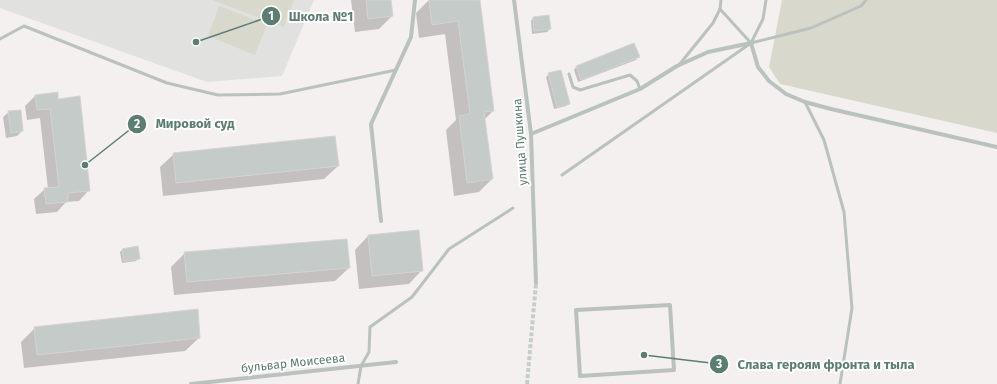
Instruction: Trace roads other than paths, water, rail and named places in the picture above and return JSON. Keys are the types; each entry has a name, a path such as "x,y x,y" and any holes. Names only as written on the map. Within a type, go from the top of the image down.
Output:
{"street":[{"path":"382,221 371,124 411,37 415,0"},
{"name":"улица Пушкина","path":"514,0 532,134 536,283"},
{"path":"532,134 640,89 677,66 708,52 751,43 758,67 769,81 786,94 805,102 831,109 997,147"},
{"path":"670,305 674,370 580,376 576,310 670,305"},
{"name":"бульвар Моисеева","path":"192,384 396,362"}],"lane":[{"path":"677,66 713,23 720,9 721,0"},
{"path":"751,43 763,19 766,0"},
{"path":"562,175 751,43 811,28 862,6 866,0"},
{"path":"720,9 751,43"},
{"path":"0,39 24,26 167,83 218,95 280,94 396,70"},
{"path":"569,74 573,87 580,90 630,75 637,81 640,89"},
{"path":"805,102 824,140 844,212 852,308 840,384"},
{"path":"358,384 361,366 369,352 370,327 412,297 449,249 513,208"}],"tunnel":[{"path":"527,384 536,283"}],"place":[{"name":"Школа №1","path":"196,42"},
{"name":"Мировой суд","path":"85,165"},
{"name":"Слава героям фронта и тыла","path":"644,355"}]}
